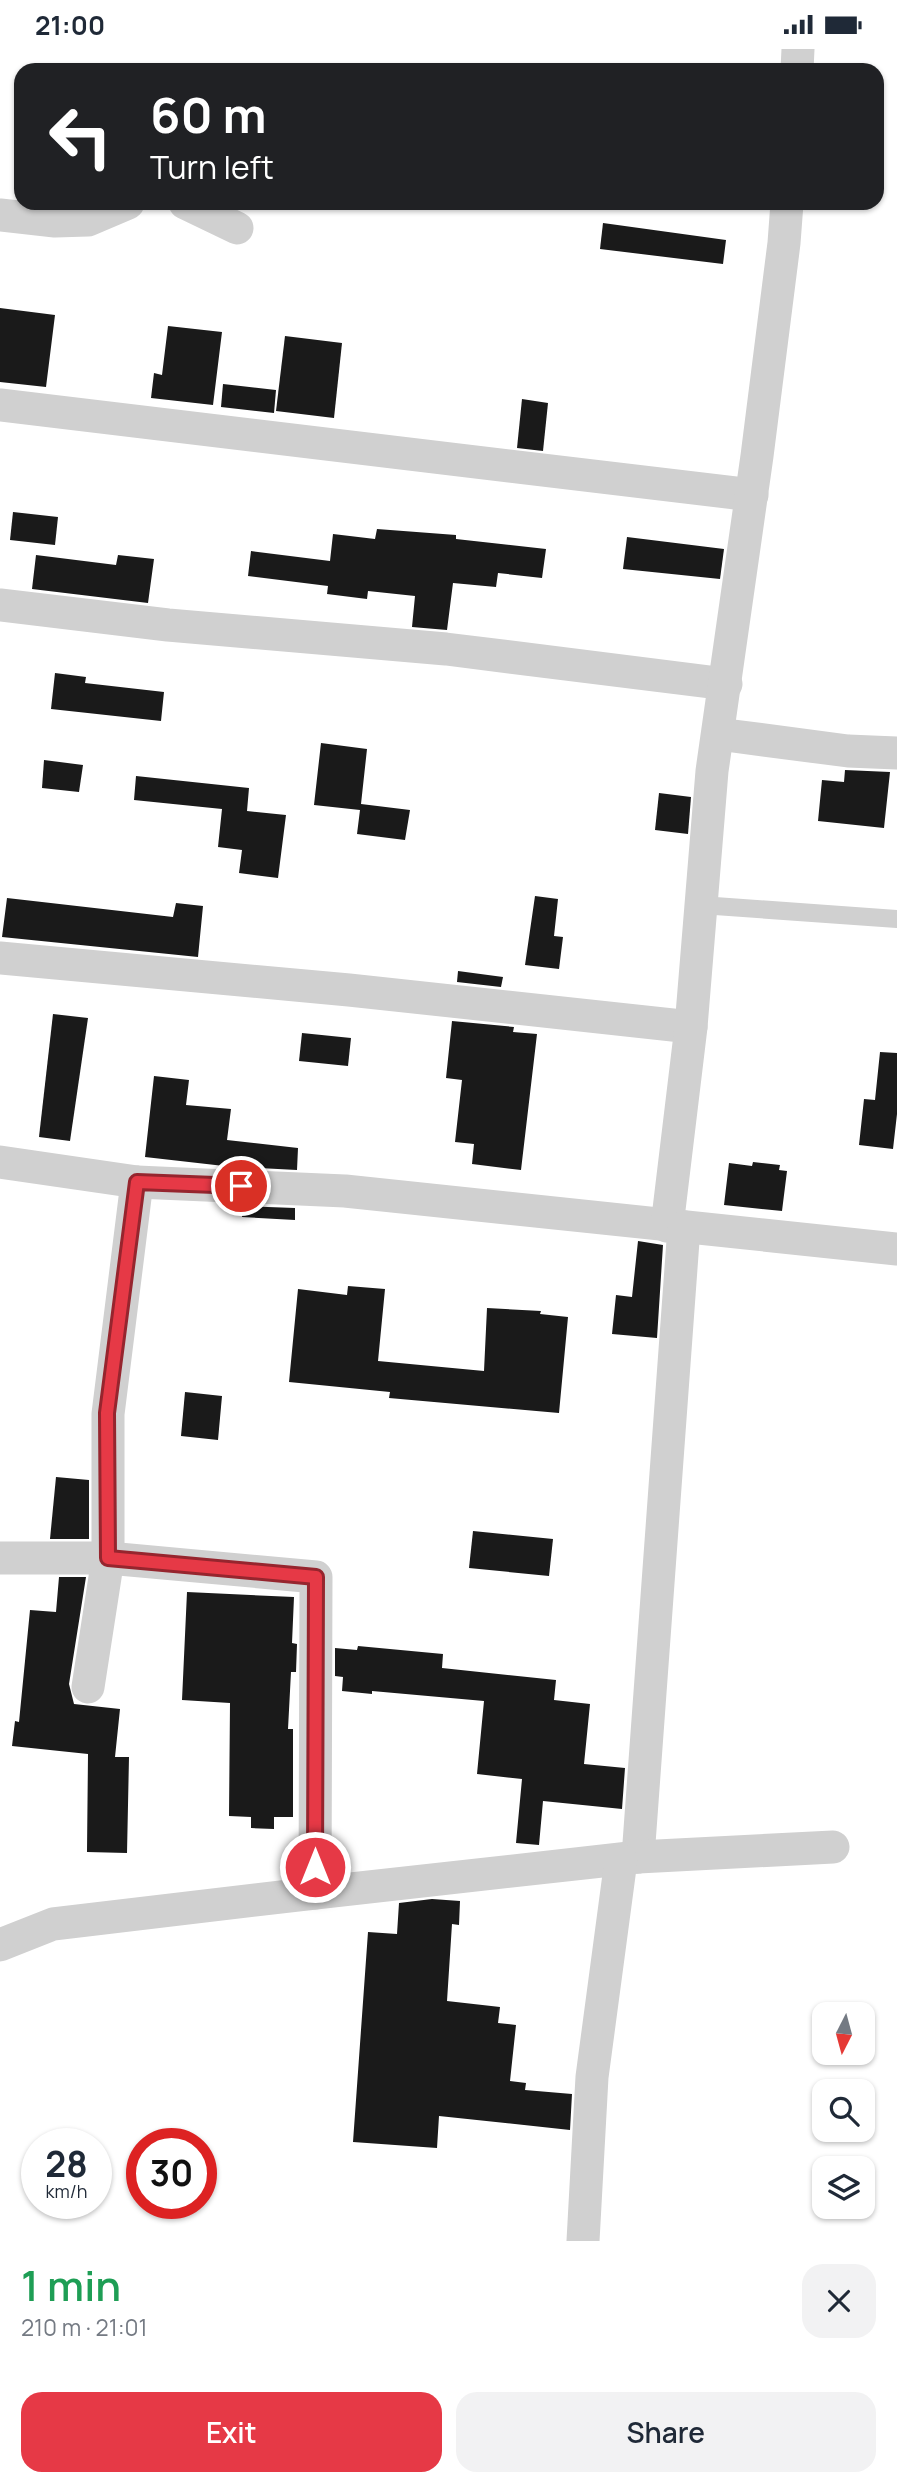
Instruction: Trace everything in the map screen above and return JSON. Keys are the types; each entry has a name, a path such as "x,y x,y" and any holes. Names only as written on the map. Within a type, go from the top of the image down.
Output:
{"street":[{"path":"0,215 55,221 88,220 112,210"},
{"path":"200,210 237,228"},
{"path":"583,2241 592,2077 629,1859 712,771 726,684 786,210"},
{"path":"0,405 751,495"},
{"path":"0,605 167,625 446,649 726,684"},
{"path":"718,734 848,751 897,753"},
{"path":"0,958 336,989 691,1027"},
{"path":"0,1162 137,1182 345,1191 897,1249"},
{"path":"88,1687 108,1558 107,1413 137,1182"},
{"path":"0,1557 108,1558 316,1577 315,1893"},
{"path":"0,1945 53,1924 315,1893 629,1859 833,1847"}],"lane":[{"path":"701,905 897,919"}],"building":[{"path":"603,223 726,240 723,264 600,249"},
{"path":"0,308 55,315 46,387 0,382"},
{"path":"168,326 222,332 213,405 151,398 154,373 162,375"},
{"path":"285,336 342,343 334,418 276,411"},
{"path":"223,384 276,390 274,413 221,407"},
{"path":"522,399 548,403 543,451 517,448"},
{"path":"13,512 58,517 55,545 10,540"},
{"path":"377,529 456,535 456,539 546,549 542,578 498,573 496,587 453,583 447,630 412,627 415,596 368,591 367,599 327,594 328,586 248,576 251,551 330,561 333,534 375,539"},
{"path":"627,537 724,549 720,579 623,569"},
{"path":"36,555 116,565 118,555 154,559 148,603 32,589"},
{"path":"55,673 86,677 85,683 164,692 161,721 51,709"},
{"path":"321,743 367,749 361,804 410,810 405,840 357,834 360,810 314,805"},
{"path":"44,760 83,765 79,792 42,788"},
{"path":"845,770 890,772 884,828 818,821 822,780 844,782"},
{"path":"136,776 249,788 247,811 286,815 278,878 239,873 242,850 218,847 222,809 134,800"},
{"path":"659,793 691,797 688,834 655,830"},
{"path":"535,896 558,899 554,936 563,937 559,969 525,965"},
{"path":"7,898 173,917 176,903 203,906 198,957 2,937"},
{"path":"458,971 503,977 501,987 457,982"},
{"path":"53,1014 88,1018 70,1141 39,1137"},
{"path":"452,1021 514,1027 513,1032 537,1034 521,1170 472,1164 474,1144 455,1142 462,1080 446,1078"},
{"path":"302,1033 351,1038 348,1066 299,1061"},
{"path":"880,1052 897,1053 897,1114 893,1149 859,1145 864,1099 875,1100"},
{"path":"154,1076 189,1080 186,1105 231,1109 227,1140 298,1148 297,1170 224,1166 145,1157"},
{"path":"753,1162 780,1165 779,1170 787,1171 782,1211 724,1205 729,1163 752,1166"},
{"path":"243,1206 295,1208 295,1220 242,1217"},
{"path":"638,1241 663,1245 657,1338 612,1334 616,1295 632,1297"},
{"path":"348,1286 385,1289 378,1361 484,1371 487,1308 541,1311 540,1314 568,1317 559,1413 389,1398 390,1392 289,1382 298,1289 347,1295"},
{"path":"185,1392 222,1396 218,1440 181,1436"},
{"path":"56,1477 89,1480 89,1539 50,1539"},
{"path":"473,1531 553,1539 549,1576 469,1568"},
{"path":"59,1577 86,1577 69,1684 74,1704 120,1709 115,1757 129,1757 127,1853 87,1852 88,1754 12,1746 15,1721 19,1722 30,1610 56,1612"},
{"path":"187,1592 294,1597 292,1643 297,1644 296,1672 291,1672 288,1729 293,1729 293,1817 274,1817 274,1829 251,1828 251,1817 229,1816 230,1703 182,1700"},
{"path":"358,1646 443,1654 442,1668 556,1680 554,1700 590,1704 584,1764 625,1768 622,1809 543,1801 539,1845 516,1843 522,1779 477,1774 484,1701 372,1691 372,1694 342,1691 343,1677 335,1676 335,1648 357,1650"},
{"path":"432,1899 460,1901 459,1925 452,1924 447,2001 500,2007 498,2023 516,2025 510,2081 526,2083 525,2090 572,2094 570,2130 439,2116 437,2148 353,2142 368,1932 397,1934 399,1903"}],"route":[{"path":"241,1186 137,1182 107,1413 108,1558 316,1577 315,1867"}]}
